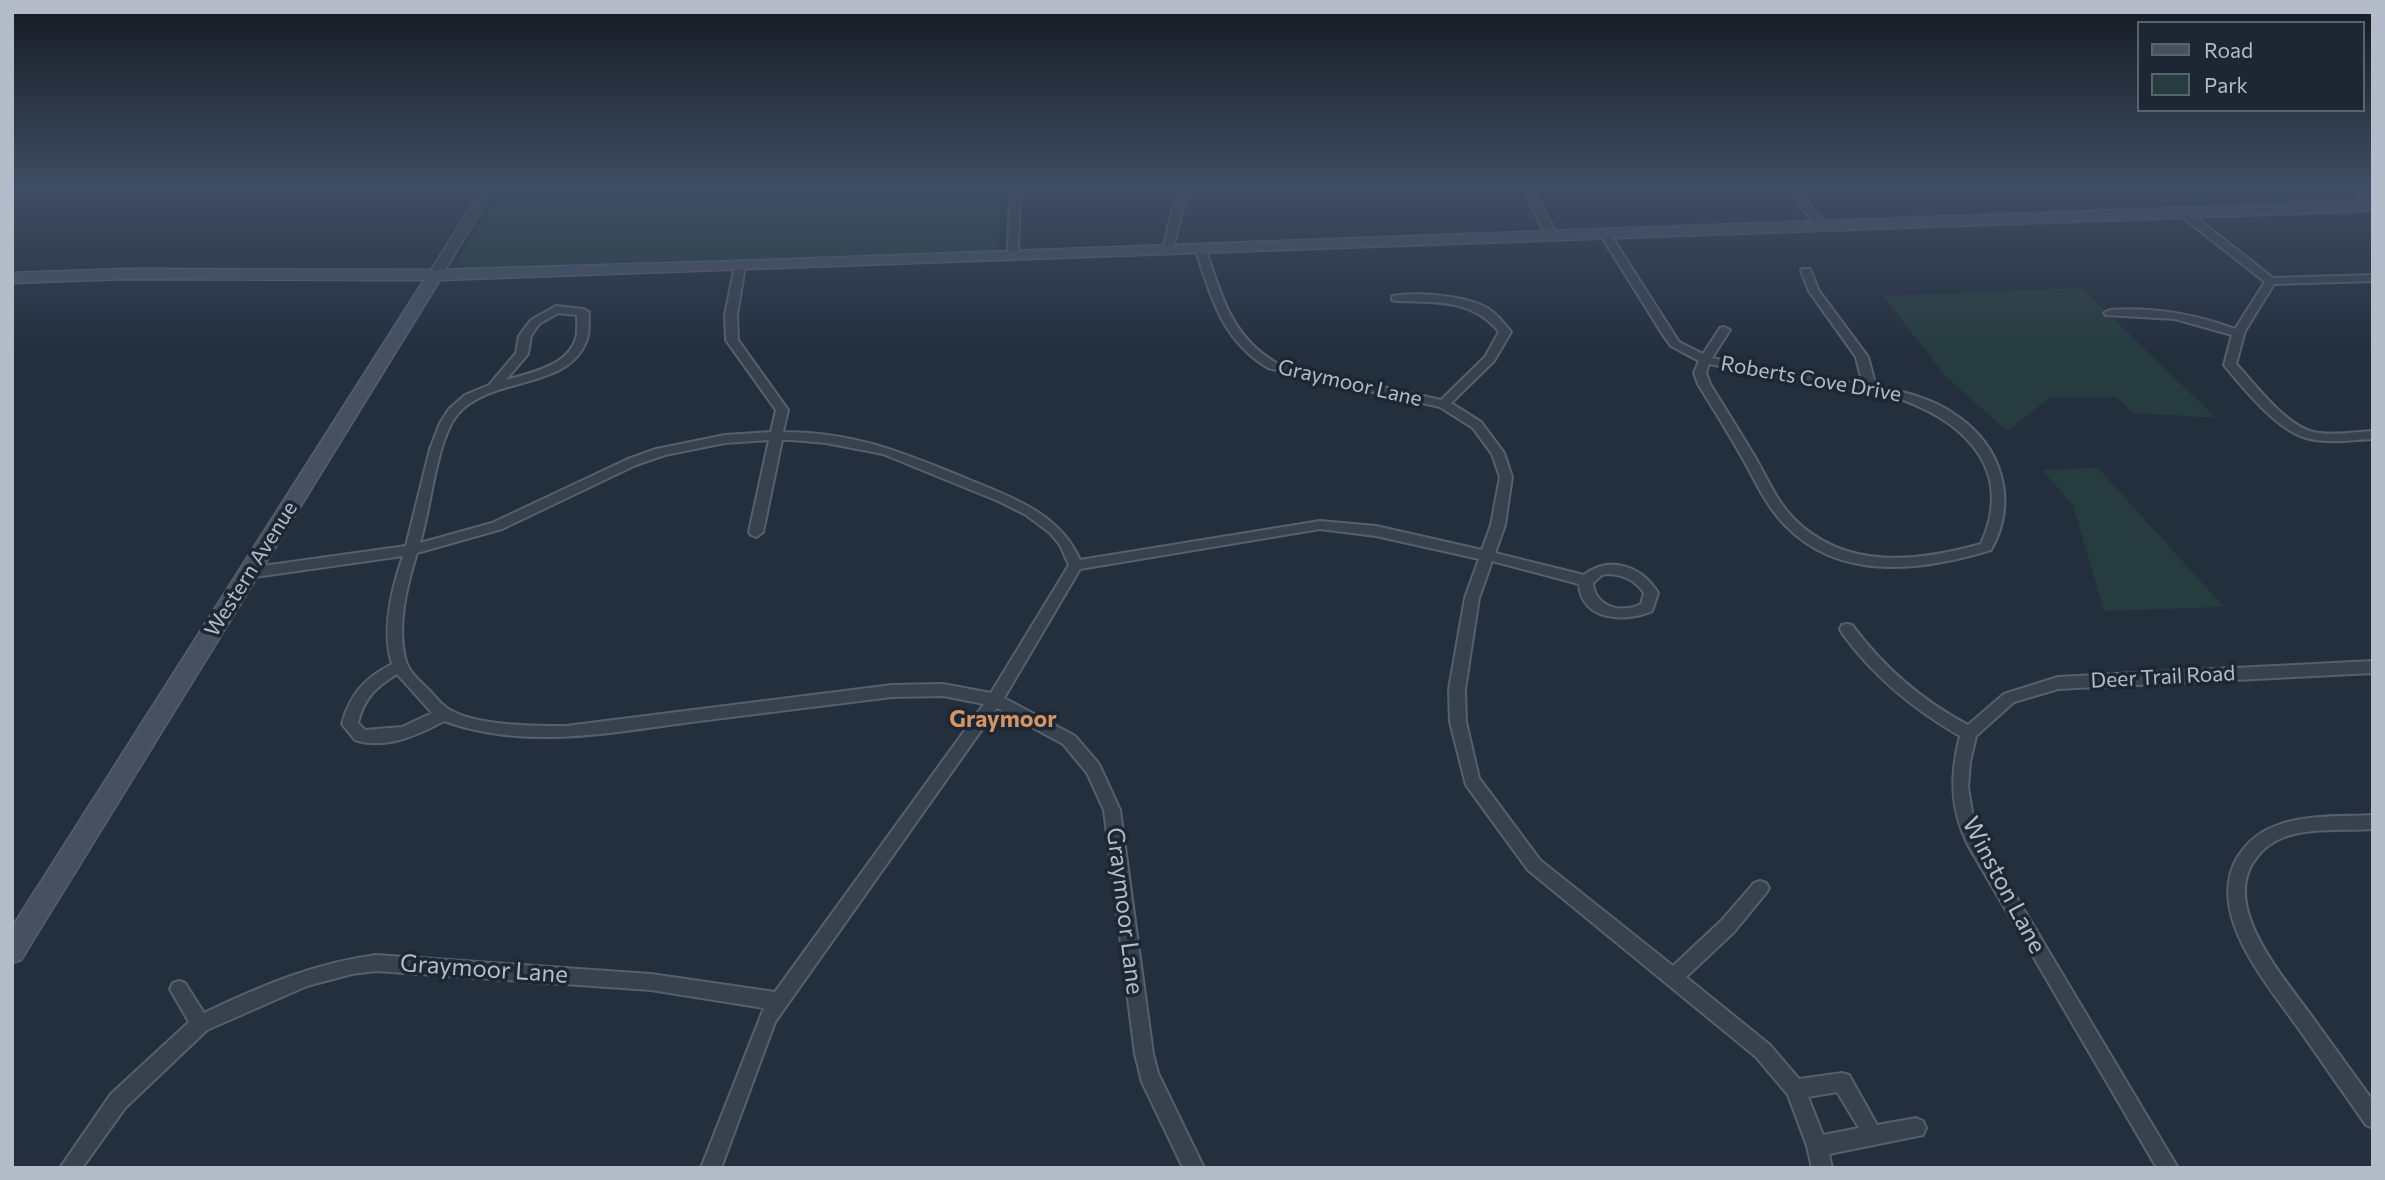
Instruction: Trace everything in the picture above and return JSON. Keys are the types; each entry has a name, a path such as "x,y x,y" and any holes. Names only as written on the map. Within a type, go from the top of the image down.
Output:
{"main road":[{"path":"12,278 134,274 435,275 1345,243"},
{"name":"Western Avenue","path":"12,951 22,919 248,573 435,275"}],"street":[{"name":"Western Avenue","path":"435,275 455,243"},
{"path":"1013,255 1014,243"},
{"path":"1168,250 1170,243"},
{"name":"Roberts Cove Drive","path":"1611,243 1675,344 1705,360 1800,379 1870,388 1918,399 1962,423 1982,446 1995,472 2000,495 1999,521 1986,547 1958,556 1883,565 1824,549 1791,523 1772,500 1704,384 1700,373 1705,360"},
{"path":"2223,243 2272,281 2373,278"},
{"name":"Graymoor Lane","path":"1200,248 1229,327 1254,357 1272,366 1444,404 1477,425 1498,453 1506,477 1498,525 1472,598 1457,689 1458,722 1472,780 1534,864 1763,1051 1796,1088 1822,1168"},
{"path":"740,266 731,315 732,340 782,411 756,532"},
{"path":"1805,271 1814,291 1862,357 1870,388"},
{"path":"2272,281 2237,333 2231,348 2230,365 2286,420 2305,433 2333,437 2373,435"},
{"name":"Graymoor Lane","path":"1395,298 1446,300 1476,306 1495,316 1505,332 1490,359 1444,404"},
{"path":"400,666 364,689 354,702 350,724 361,736 385,738 411,733 443,714 400,666 397,612 401,587 447,421 454,410 495,385 522,354 525,336 535,322 556,309 583,312 585,330 573,355 562,364 536,377 495,385"},
{"path":"2110,313 2130,311 2184,315 2237,333"},
{"path":"1705,360 1724,330"},
{"path":"248,573 412,550 479,532 633,462 669,449 711,441 777,437 842,440 877,448 1020,507 1047,524 1065,542 1076,565"},
{"path":"711,1168 768,1017 777,1001 995,701 1076,565 1320,525 1376,531 1586,581"},
{"path":"1619,569 1640,578 1647,585 1651,600 1641,611 1632,614 1611,612 1593,602 1587,595 1586,581 1598,571 1619,569"},
{"path":"1847,629 1866,657 1910,699 1969,733"},
{"name":"Deer Trail Road","path":"1969,733 2009,698 2058,683 2373,667"},
{"name":"Graymoor Lane","path":"443,714 487,727 523,733 566,732 892,691 943,690 995,701 1069,740 1093,769 1112,810 1144,1055 1149,1075 1194,1168"},
{"name":"Winston Lane","path":"1969,733 1959,765 1960,796 1974,840 2168,1168"},
{"path":"2373,822 2304,826 2270,835 2248,855 2238,880 2236,894 2246,931 2259,958 2373,1118"},
{"path":"1673,978 1728,926 1760,888"},
{"name":"Graymoor Lane","path":"70,1168 118,1101 200,1024 304,978 356,965 376,963 651,982 777,1001"},
{"path":"178,989 200,1024"},
{"path":"1796,1088 1842,1082 1872,1137"},
{"path":"1817,1146 1916,1128"}],"green space":[{"path":"469,243 999,243 998,252 473,269 457,262"},
{"path":"2082,288 2216,418 2133,413 2116,397 2051,397 2007,431 1945,376 1884,296"},
{"path":"2098,468 2224,607 2104,611 2073,505 2042,470"}],"district":[{"name":"Graymoor","path":"1003,719"}]}
